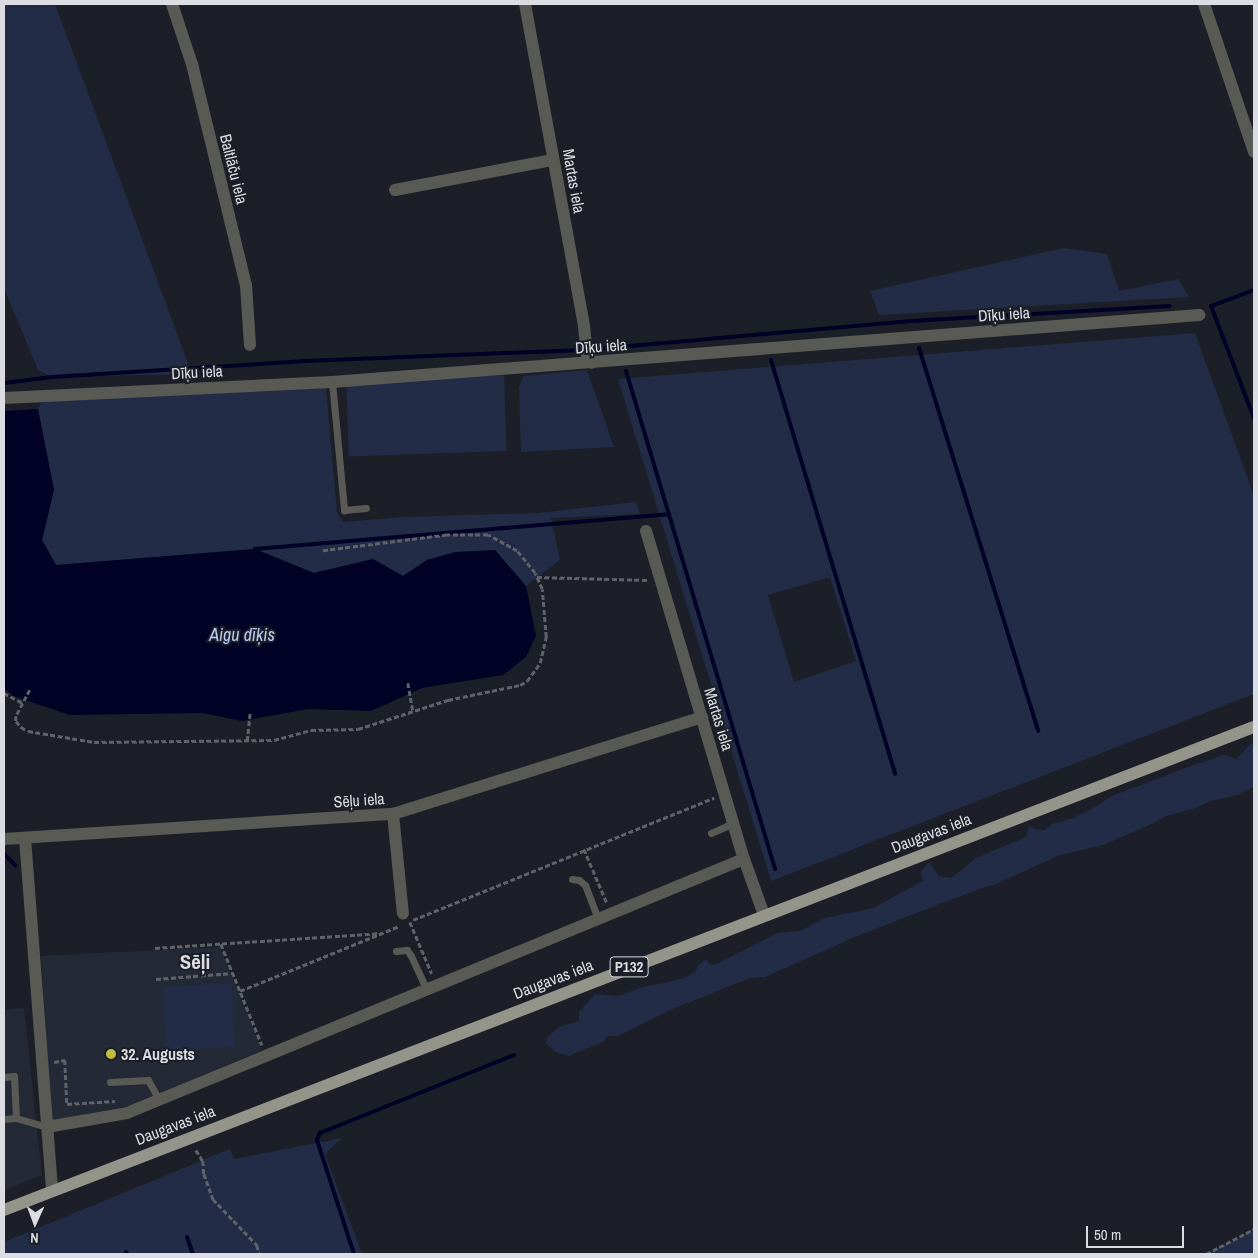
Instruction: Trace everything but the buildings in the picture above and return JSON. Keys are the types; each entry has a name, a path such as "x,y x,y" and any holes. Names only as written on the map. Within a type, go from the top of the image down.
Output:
{"main road":[{"name":"Daugavas iela","path":"4,1210 1254,727"}],"street":[{"name":"Baltlāču iela","path":"172,4 192,64 246,284 250,345"},
{"name":"Martas iela","path":"524,4 584,326 587,354 592,363"},
{"path":"1204,4 1254,152"},
{"path":"395,190 553,160"},
{"name":"Dīķu iela","path":"4,398 332,382 1200,316"},
{"name":"Martas iela","path":"646,532 744,859 764,915"},
{"name":"Sēļu iela","path":"4,839 393,814 702,717"},
{"path":"393,814 406,918"},
{"path":"25,838 52,1190"},
{"path":"47,1127 127,1113 744,859"}],"lane":[{"path":"332,382 344,510 366,508"},
{"path":"711,833 733,823"},
{"path":"572,879 579,880 585,885 598,919"},
{"path":"396,951 407,950 427,990"},
{"path":"4,1077 14,1076 16,1118"},
{"path":"110,1082 148,1080 159,1100"},
{"path":"4,1119 16,1118 47,1127"}],"path":[{"path":"30,690 16,716 16,721 28,731 78,741 274,740 311,730 358,729 448,700 501,690 527,681 540,663 546,637 546,614 542,589 537,577 517,551 488,535 447,535 321,550"},
{"path":"537,577 659,580"},
{"path":"408,683 413,712"},
{"path":"4,693 23,703"},
{"path":"247,741 250,713"},
{"path":"240,991 381,933 406,918 725,794"},
{"path":"584,849 608,904"},
{"path":"406,918 433,976"},
{"path":"155,948 381,933"},
{"path":"221,944 263,1046"},
{"path":"156,979 233,973"},
{"path":"42,1063 65,1060 67,1104 117,1101"},
{"path":"188,1138 203,1161 204,1174 213,1199 256,1245 259,1254"},
{"path":"1206,1254 1254,1229"}],"shaded area":[{"path":"4,4 55,4 192,374 52,377 38,370 4,288"},
{"path":"1064,248 1107,254 1119,291 1178,279 1189,297 879,315 870,291"},
{"path":"1195,333 1254,496 1254,694 771,881 618,379","holes":["830,577 856,661 794,682 768,595"]},
{"path":"587,370 614,447 521,452 519,387 523,376"},
{"path":"504,375 507,451 349,456 346,381"},
{"path":"326,388 337,512 343,522 404,517 538,513 636,502 640,514 551,518 560,560 526,586 495,550 427,560 403,576 373,559 314,573 255,549 56,565 42,540 54,490 38,409 42,401"},
{"path":"1254,743 1254,787 1238,795 1211,801 1193,809 1166,816 1103,845 1060,855 996,884 857,936 765,977 750,978 668,1011 618,1036 608,1036 603,1042 568,1056 556,1052 546,1044 548,1037 559,1027 579,1021 579,1012 595,994 618,996 646,986 687,977 696,971 698,965 706,959 711,965 719,963 777,933 800,931 825,918 873,908 923,881 921,872 929,862 939,876 951,878 976,858 1026,837 1029,825 1034,829 1045,830 1052,824 1073,818 1090,810 1112,796 1191,766 1224,755 1237,759 1250,744"},
{"path":"220,947 262,1050 128,1106 51,1121 41,956"},
{"path":"232,983 235,1047 165,1051 162,987"},
{"path":"24,1008 42,1175 4,1191 4,1010"},
{"path":"342,1138 325,1154 362,1254 4,1254 4,1242 230,1149 234,1159"},
{"path":"1254,1229 1254,1254 1206,1254"}],"water":[{"name":"Aigu dīķis","path":"38,409 54,490 42,540 56,565 255,549 314,573 373,559 403,576 427,560 455,552 495,550 526,586 536,636 526,657 503,675 422,688 371,711 308,709 242,721 202,713 70,715 13,696 4,688 4,411"}],"waterway":[{"path":"1254,290 1211,306 1254,418"},
{"path":"597,349 911,321 1170,306"},
{"path":"919,348 1038,731"},
{"path":"4,383 52,377 306,361 576,350"},
{"path":"771,360 895,774"},
{"path":"626,371 775,869"},
{"path":"255,549 669,514"},
{"path":"4,854 15,865"},
{"path":"354,1254 317,1140 320,1133 514,1055"},
{"path":"187,1237 193,1254"}],"place":[{"name":"32. Augusts","path":"111,1054"}],"district":[{"name":"Sēļi","path":"195,962"}]}
